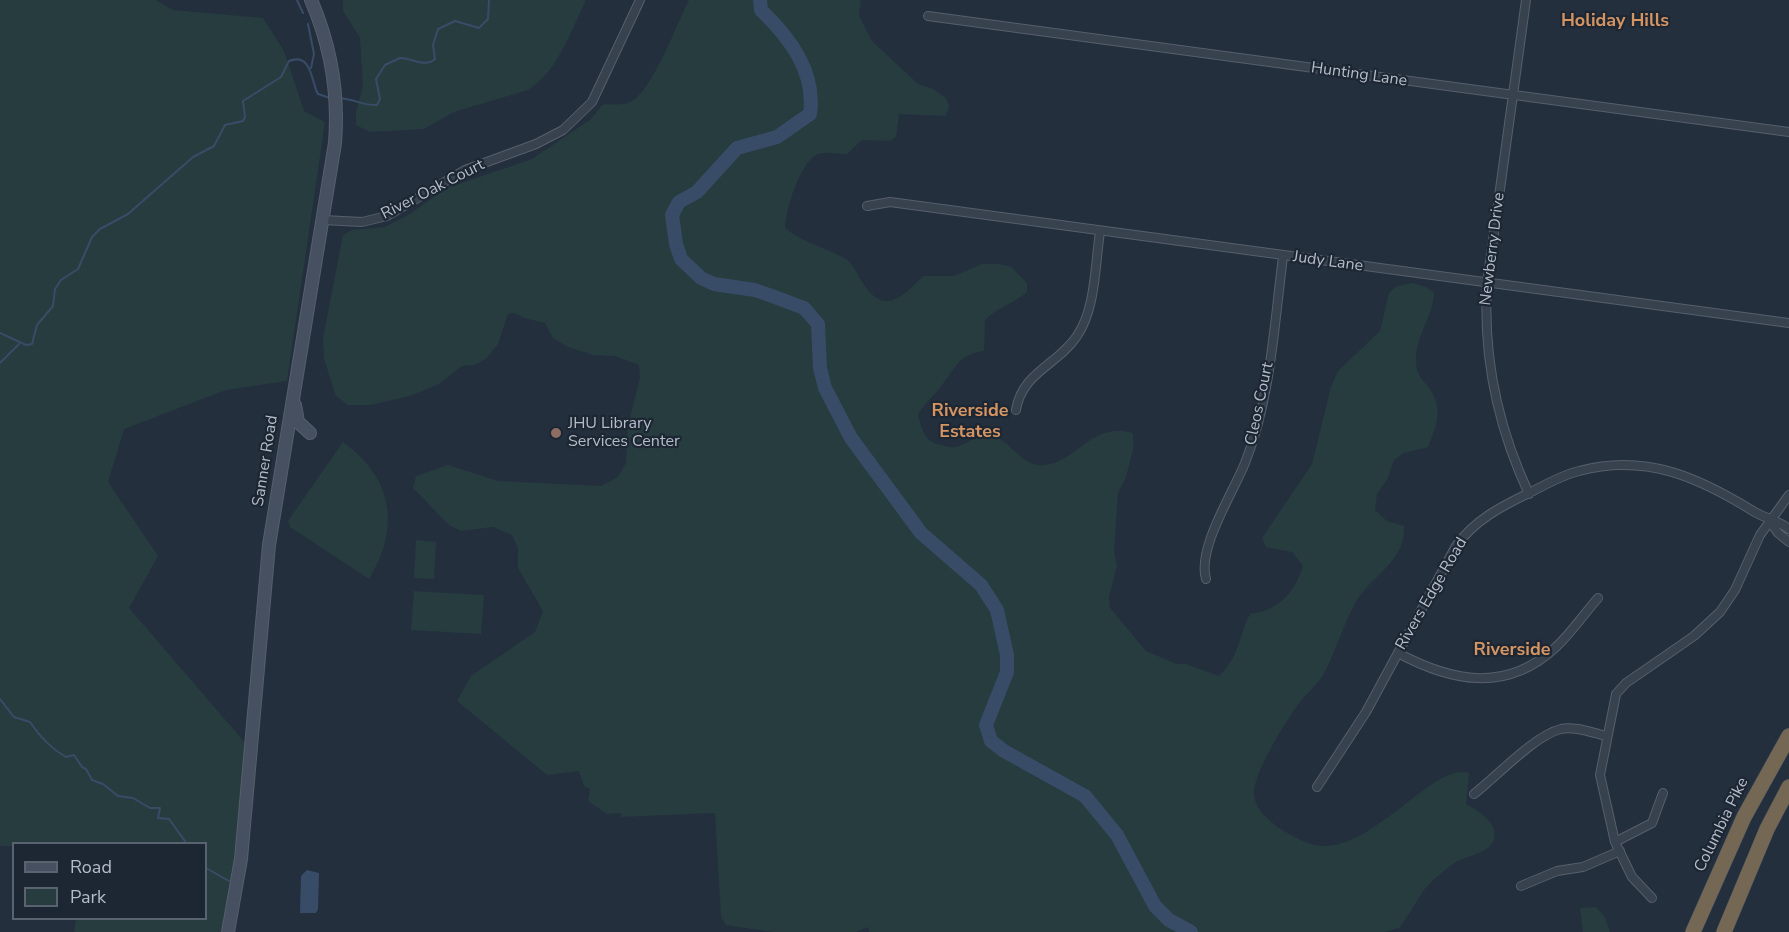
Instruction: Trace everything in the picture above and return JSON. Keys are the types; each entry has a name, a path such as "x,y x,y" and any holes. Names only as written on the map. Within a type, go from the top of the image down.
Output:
{"highway":[{"name":"Columbia Pike","path":"1693,932 1744,817 1789,736"},
{"path":"1724,932 1767,829 1789,787"}],"main road":[{"name":"Sanner Road","path":"228,932 241,859 265,574 335,143 337,107 335,88 327,44 311,0"},
{"path":"282,463 295,440 310,434 298,422 294,391"}],"street":[{"name":"River Oak Court","path":"323,220 362,222 387,216 465,170 536,144 563,130 584,112 596,94 640,0"},
{"name":"Newberry Drive","path":"1526,0 1486,284 1486,341 1503,432 1510,455 1529,494"},
{"name":"Hunting Lane","path":"928,16 1789,132"},
{"name":"Judy Lane","path":"867,206 890,202 1284,257 1789,323"},
{"path":"1016,410 1024,385 1066,350 1083,327 1089,306 1100,232"},
{"name":"Cleos Court","path":"1206,579 1205,555 1245,463 1258,424 1284,257"},
{"name":"Rivers Edge Road","path":"1317,787 1366,712 1447,560 1464,535 1485,517 1578,471 1615,465 1673,472 1700,480 1770,521 1789,529"},
{"path":"1652,898 1632,877 1615,842 1600,775 1619,688 1711,622 1735,590 1760,535 1789,495"},
{"name":"Rivers Edge Road","path":"1770,521 1778,533 1789,542"},
{"path":"1398,654 1421,666 1453,677 1483,679 1513,673 1529,667 1556,647 1598,598"},
{"path":"1474,794 1499,770 1551,733 1572,728 1607,736"},
{"path":"1615,842 1652,824 1663,793"},
{"path":"1521,886 1557,871 1583,867 1620,851"}],"green space":[{"path":"0,0 156,0 173,10 263,18 284,51 304,111 325,122 287,381 226,390 124,429 108,482 158,556 129,608 247,745 236,864 225,932 74,932 76,920 207,920 207,842 12,842 12,846 0,846"},
{"path":"343,0 586,0 556,62 548,73 528,90 454,112 424,129 370,132 356,125 356,112 363,86 360,38 343,11"},
{"path":"689,0 861,0 859,16 872,41 918,84 933,89 946,98 949,106 946,116 899,114 896,137 890,141 862,140 847,154 821,153 812,158 795,187 785,228 847,260 869,291 885,301 900,297 923,276 954,276 982,264 1011,267 1027,283 1027,292 985,320 984,351 968,355 957,364 918,415 922,428 933,442 951,447 984,435 994,436 1024,459 1038,465 1057,462 1095,437 1106,433 1118,431 1133,433 1133,449 1126,477 1118,493 1114,551 1117,566 1109,597 1110,608 1146,651 1176,664 1186,664 1219,676 1235,654 1250,614 1269,609 1277,604 1295,585 1303,566 1292,552 1266,547 1262,538 1312,464 1331,387 1338,371 1380,331 1389,293 1397,286 1412,283 1426,287 1434,293 1433,303 1419,340 1416,359 1418,372 1434,396 1437,411 1436,425 1428,447 1404,453 1394,460 1388,478 1377,494 1375,510 1387,521 1404,526 1401,547 1357,600 1323,675 1294,710 1271,747 1259,774 1254,795 1260,810 1281,829 1305,842 1327,846 1350,840 1372,828 1435,782 1453,774 1469,773 1466,804 1482,814 1491,824 1495,836 1493,842 1480,853 1458,861 1432,881 1399,928 1384,932 870,932 868,927 856,932 773,932 726,925 721,917 715,813 621,817 621,813 607,814 588,801 590,789 584,786 579,771 547,775 457,701 471,676 535,632 543,611 518,568 518,548 512,535 493,527 461,531 449,525 413,488 416,476 448,465 498,481 601,486 618,477 626,463 628,425 640,378 639,365 615,356 593,355 568,347 553,338 545,323 514,313 508,314 498,344 487,358 474,365 462,366 439,384 410,396 370,405 348,405 336,396 324,359 323,338 343,235 352,230 385,227 408,215 447,188 532,159 591,119 602,105 622,104 634,100 650,81"},
{"path":"343,442 373,471 382,487 387,505 388,522 385,541 379,560 369,579 290,527 288,521"},
{"path":"416,540 436,542 434,579 414,578"},
{"path":"414,591 484,595 481,634 411,630"},
{"path":"1596,907 1605,917 1610,932 1583,932 1580,908"}],"water":[{"path":"307,870 319,873 316,913 300,913 301,876"}],"waterway":[{"path":"297,0 303,13"},
{"path":"339,98 377,105 380,99 376,79 385,65 400,58 423,63 431,62 435,59 433,45 438,29 455,21 479,28 488,19 489,0"},
{"path":"760,0 761,10 791,44 805,70 811,99 810,114 777,137 737,148 697,192 679,202 672,215 676,244 681,259 701,278 714,284 755,290 804,308 818,324 820,368 825,388 851,438 921,533 981,585 997,610 1007,655 1007,672 986,725 991,741 1004,751 1085,796 1117,835 1155,906 1169,920 1191,932"},
{"path":"308,24 314,54 311,68"},
{"path":"0,333 26,345 32,344 37,325 53,306 55,289 61,280 78,269 92,237 100,229 128,214 193,157 214,146 225,125 243,121 245,117 243,101 281,77 289,61 297,59 306,64 318,94 330,98"},
{"path":"0,363 19,344"},
{"path":"0,699 14,717 30,722 55,750 66,757 74,755 92,780 103,784 118,796 133,798 150,808 160,808 158,818 169,819 186,842"},
{"path":"207,869 229,881"}],"place":[{"name":"JHU Library Services Center","path":"556,433"}],"district":[{"name":"Holiday Hills","path":"1615,22"},
{"name":"Riverside Estates","path":"970,422"},
{"name":"Riverside","path":"1512,651"}]}
